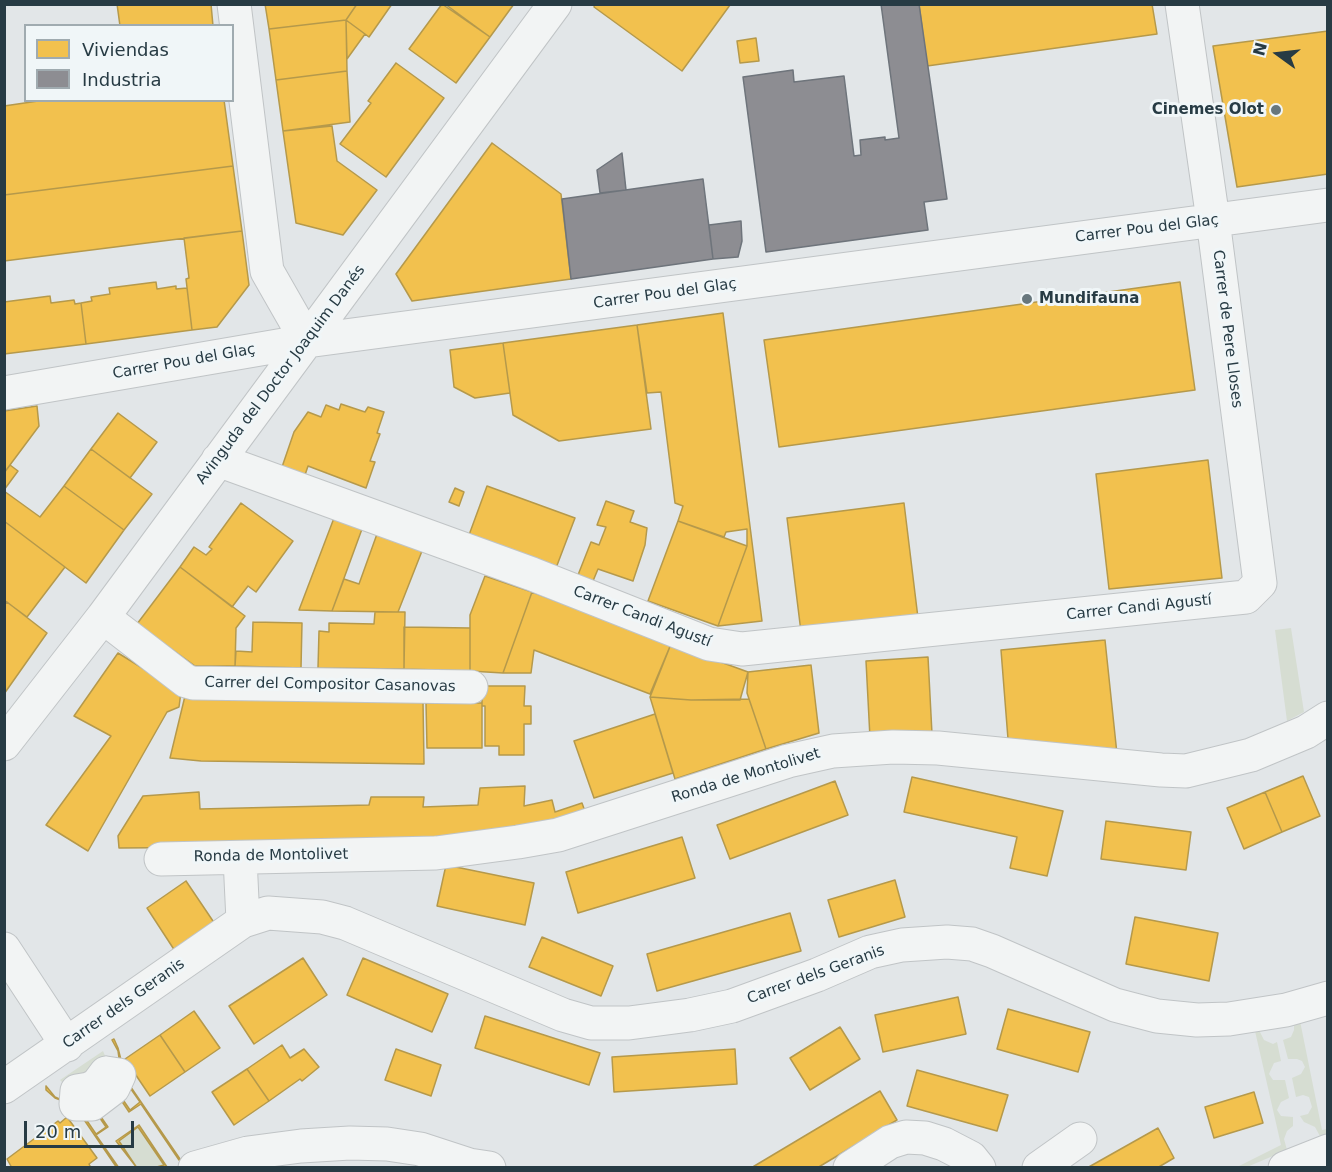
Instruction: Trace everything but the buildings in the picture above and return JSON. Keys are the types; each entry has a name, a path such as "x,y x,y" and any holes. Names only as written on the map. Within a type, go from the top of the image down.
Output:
{"street":[{"path":"234,4 267,271 307,341"},
{"name":"Avinguda del Doctor Joaquim Danés","path":"4,744 103,617 555,4"},
{"name":"Carrer de Pere Lloses","path":"1182,4 1213,220 1260,583"},
{"name":"Carrer Pou del Glaç","path":"4,393 307,341 1328,205"},
{"name":"Carrer Candi Agustí","path":"218,460 532,574 709,644 742,649 1246,597 1260,583"},
{"name":"Carrer del Compositor Casanovas","path":"103,617 186,681 193,683 471,687"},
{"name":"Ronda de Montolivet","path":"160,859 436,853 518,842 558,835 788,761 833,751 893,747 938,748 1185,771 1251,755 1306,732 1328,718"},
{"path":"240,858 243,921"},
{"name":"Carrer dels Geranis","path":"4,1087 243,921 268,913 322,917 345,923 563,1015 591,1023 629,1023 690,1016 732,1006 817,975 870,952 902,945 947,942 972,944 992,951 1115,1005 1157,1016 1197,1020 1229,1019 1286,1010 1328,998"},
{"path":"4,949 67,1045"},
{"path":"850,1167 890,1142 906,1137 925,1138 944,1144 971,1158 979,1167"},
{"path":"1039,1167 1080,1139"},
{"path":"195,1167 248,1153 350,1143 420,1149 469,1165 489,1167"},
{"path":"1285,1167 1328,1150"}],"shaded area":[{"path":"1291,628 1304,712 1287,721 1275,630"},
{"path":"1300,1021 1322,1130 1327,1129 1327,1135 1321,1138 1315,1127 1304,1122 1300,1116 1308,1114 1312,1107 1309,1097 1303,1095 1296,1097 1292,1078 1301,1074 1305,1067 1302,1061 1288,1059 1283,1040 1291,1037 1294,1023"},
{"path":"1259,1030 1264,1040 1273,1044 1277,1042 1281,1061 1274,1063 1269,1074 1273,1080 1285,1080 1289,1098 1281,1102 1277,1110 1281,1116 1293,1117 1293,1126 1287,1131 1284,1139 1287,1150 1247,1167 1235,1168 1281,1145 1255,1031"},
{"path":"103,1051 106,1058 105,1066 63,1083 60,1080"},
{"path":"138,1127 164,1165 137,1167 119,1141"}],"place":[{"name":"Cinemes Olot","path":"1276,110"},
{"name":"Mundifauna","path":"1027,299"}]}
